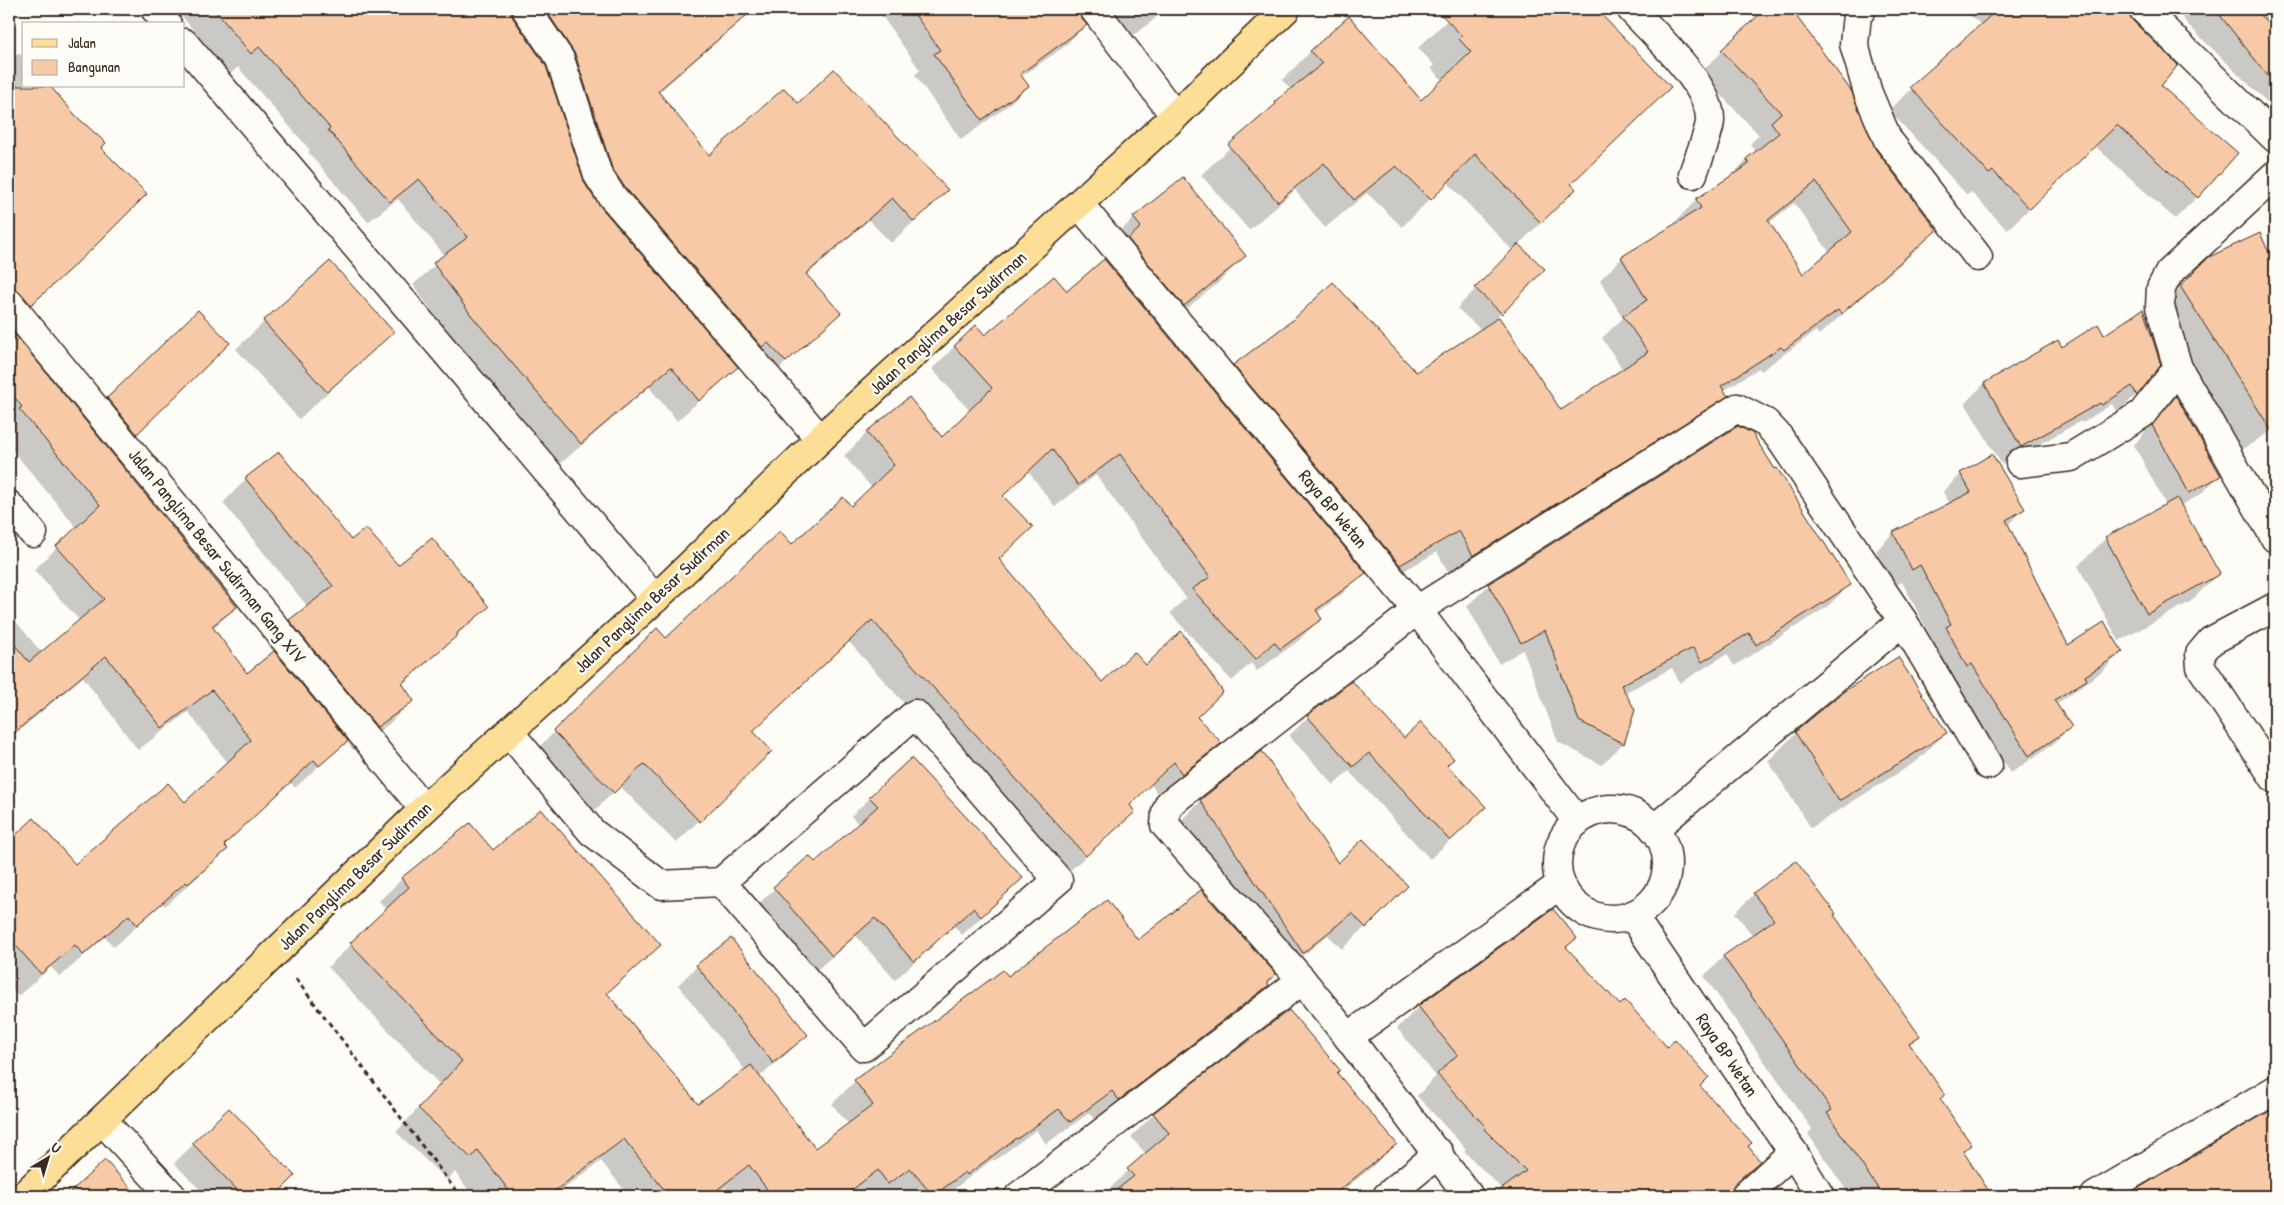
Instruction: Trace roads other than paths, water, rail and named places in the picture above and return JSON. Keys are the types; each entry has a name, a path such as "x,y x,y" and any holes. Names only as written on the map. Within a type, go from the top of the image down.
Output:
{"main road":[{"name":"Jalan Panglima Besar Sudirman","path":"23,1196 424,809 655,599 820,439 1175,116 1286,9"}],"street":[{"path":"155,9 165,22"},
{"path":"1094,9 1175,116"},
{"path":"1631,9 1695,79 1707,101 1710,120 1693,174"},
{"path":"1862,9 1857,15 1854,44 1868,93 1888,140 1978,257"},
{"path":"2143,9 2275,138"},
{"path":"529,10 560,59 598,175 611,195 820,439"},
{"path":"185,44 655,599"},
{"path":"2275,176 2169,273 2160,288 2160,307 2178,368 2275,538"},
{"name":"Raya BP Wetan","path":"1079,204 1417,610 1577,821"},
{"name":"Jalan Panglima Besar Sudirman Gang XIV","path":"9,303 424,809"},
{"path":"2020,463 2071,456 2142,414 2178,368"},
{"path":"1469,1196 1439,1154 1302,980 1165,825 1169,804 1417,610 1737,408 1766,423 1779,437 1904,621 1988,765"},
{"path":"9,504 33,533"},
{"path":"2275,607 2211,641 2200,654 2201,667 2275,779"},
{"path":"1654,829 1904,621"},
{"path":"509,732 592,832 661,885 721,882 915,714 1058,880 864,1047 721,882"},
{"path":"1608,809 1626,811 1641,817 1654,829 1664,844 1667,861 1665,878 1658,894 1647,906 1632,915 1615,919 1598,917 1582,910 1569,898 1561,884 1556,867 1558,850 1565,834 1577,821 1591,813 1608,809"},
{"path":"1348,1037 1561,884"},
{"name":"Raya BP Wetan","path":"1632,915 1793,1152 1820,1196"},
{"path":"1019,1196 1302,980"},
{"path":"2095,1196 2275,1090"},
{"path":"102,1120 172,1196"},
{"path":"1745,1196 1793,1152"},
{"path":"1387,1196 1439,1154"}]}
